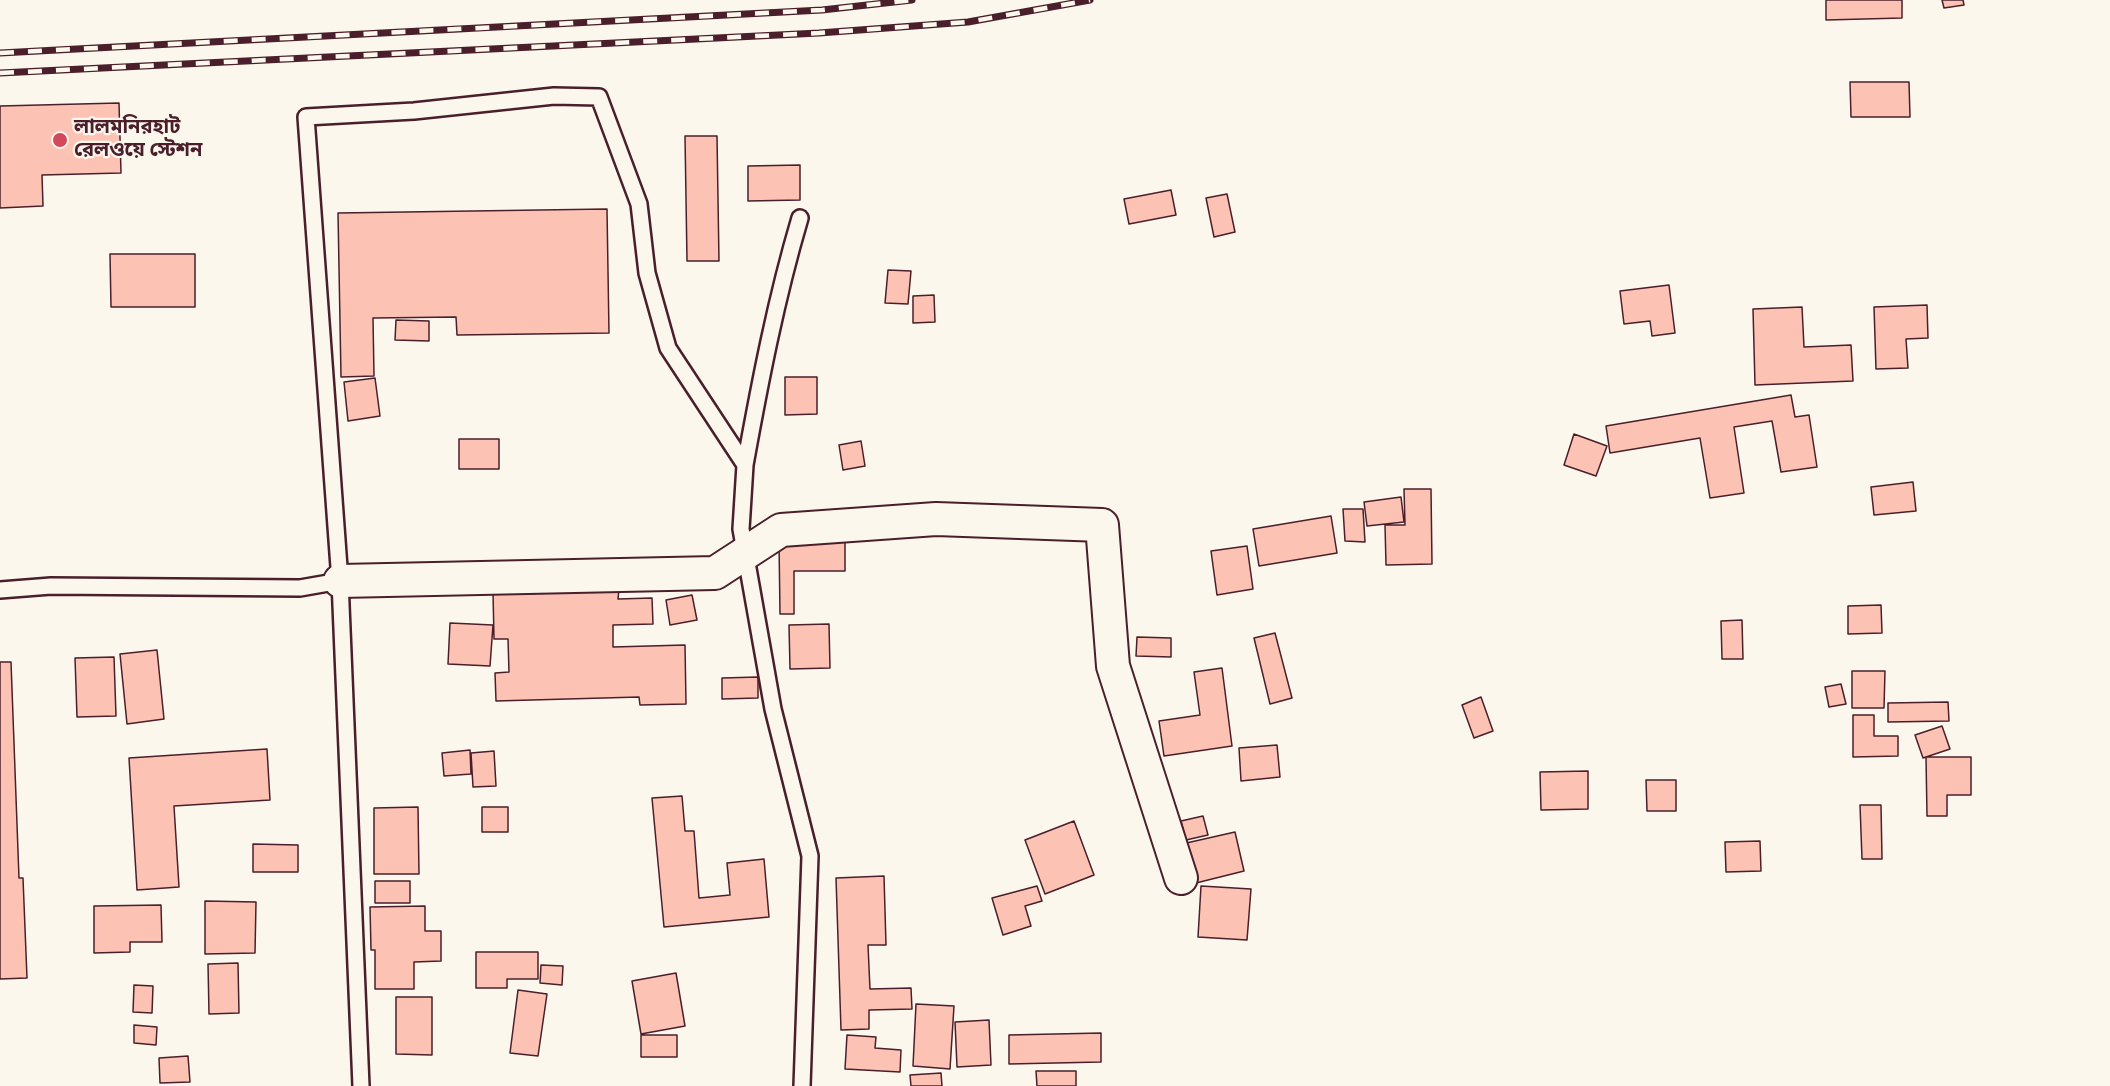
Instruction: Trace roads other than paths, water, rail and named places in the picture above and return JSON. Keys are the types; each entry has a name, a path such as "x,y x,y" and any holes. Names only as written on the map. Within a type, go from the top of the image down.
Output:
{"street":[{"path":"340,581 715,573 780,530 936,519 1102,525 1113,666 1181,878"}],"lane":[{"path":"361,1086 340,581 306,117 414,111 554,96 599,97 639,204 647,273 668,348 745,465"},
{"path":"800,218 781,285 759,386 745,465 741,529 773,709 810,856 802,1086"},
{"path":"0,590 51,586 300,588 340,581"}],"railway":[{"path":"0,53 822,10 912,0"},
{"path":"0,73 819,33 968,22 1090,0"}],"place":[{"name":"লালমনিরহাট রেলওয়ে স্টেশন","path":"60,140"}]}
